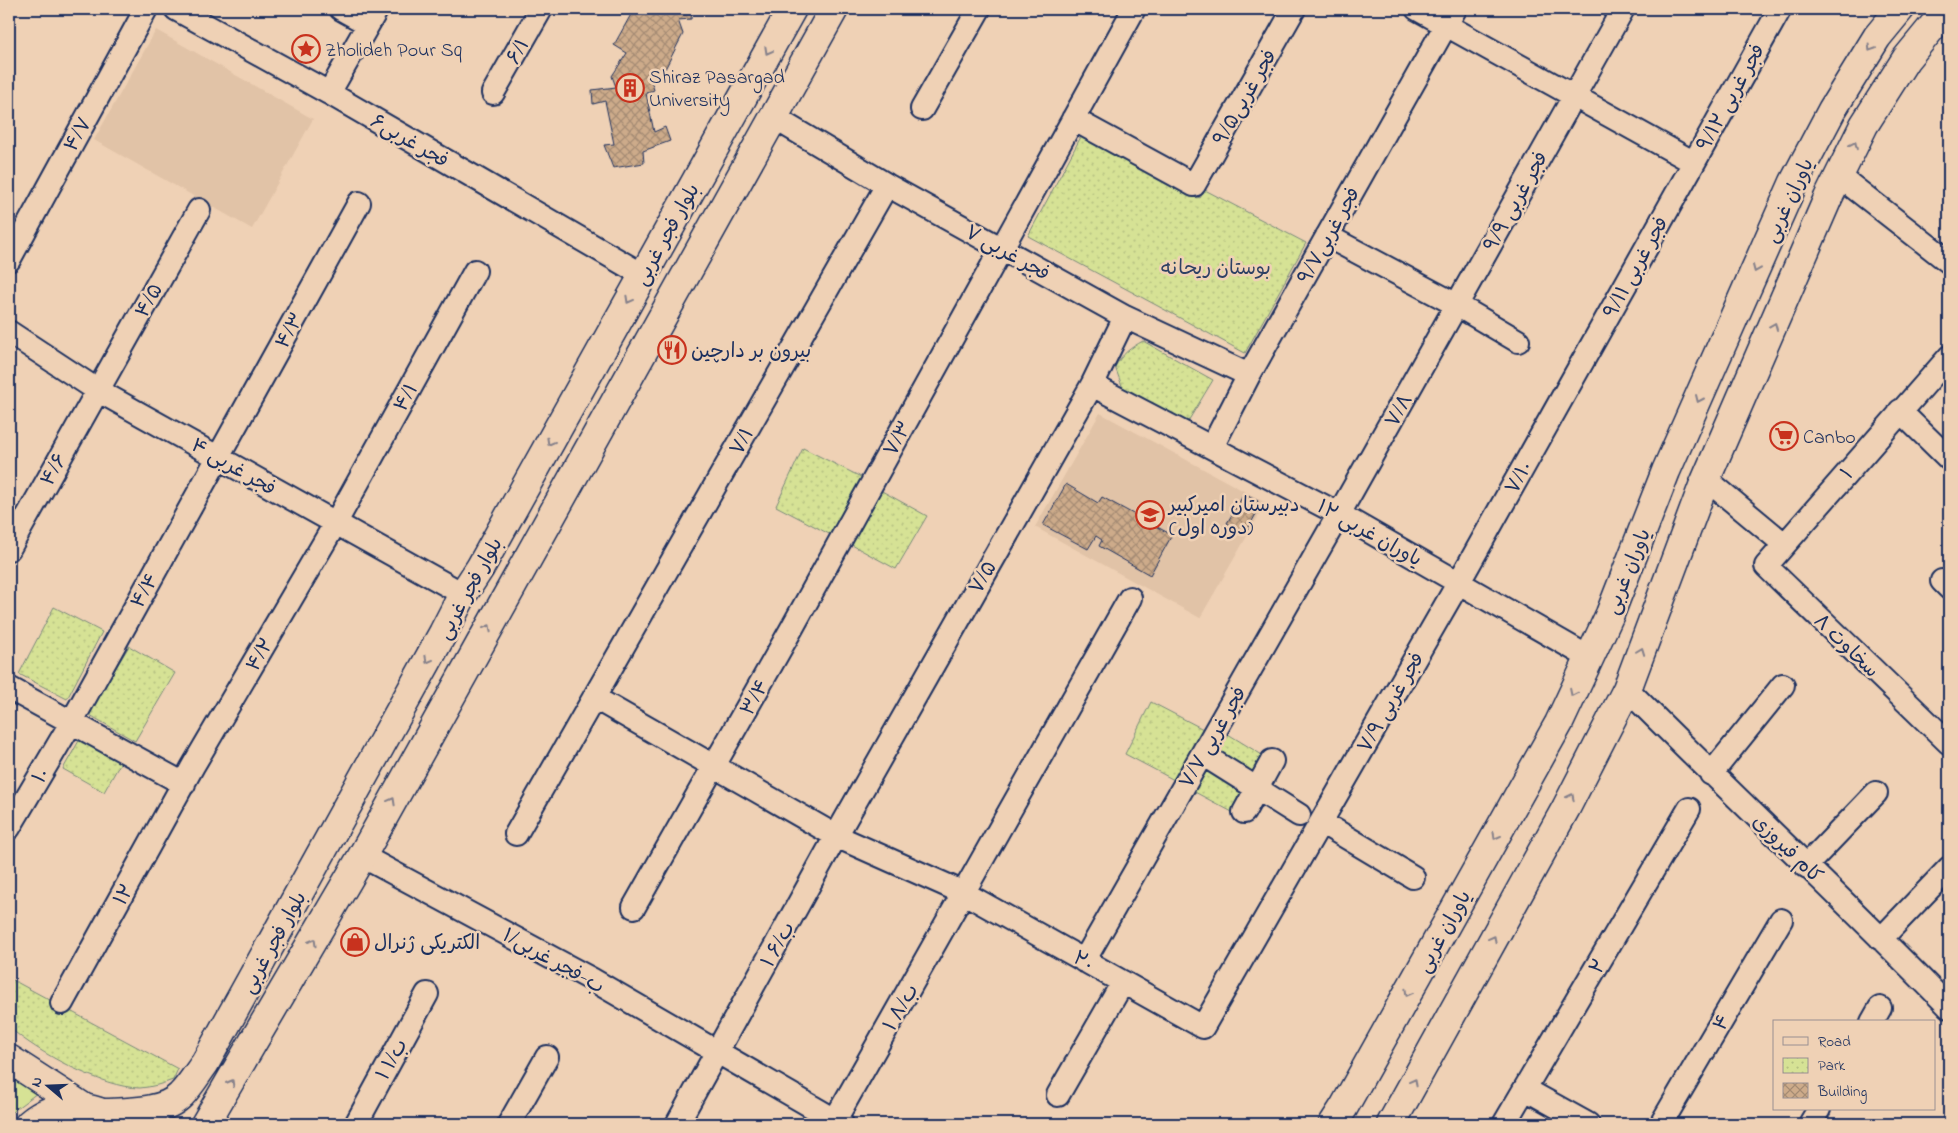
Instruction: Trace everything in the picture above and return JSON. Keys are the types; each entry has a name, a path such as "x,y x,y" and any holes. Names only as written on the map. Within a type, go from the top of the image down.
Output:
{"main road":[{"name":"بلوار فجر غربی","path":"29,1124 37,1118 59,1109 104,1115 142,1112 160,1107 180,1097 205,1063 463,594 484,560 792,9"},
{"name":"بلوار فجر غربی","path":"208,1119 362,856 834,9"},
{"name":"یاوران غربی","path":"1333,1124 1344,1108 1550,740 1610,614 1666,472 1794,182 1832,110 1877,37 1900,9"},
{"name":"یاوران غربی","path":"1390,1124 1566,808 1627,689 1706,479 1839,176 1864,125 1906,59 1943,20"},
{"path":"1719,354 1754,370"},
{"path":"9,1059 104,1115"},
{"path":"180,1097 180,1106 184,1113 193,1118 208,1119"}],"street":[{"name":"۴/۷","path":"11,249 146,9"},
{"name":"فجر غربی۶","path":"176,9 329,93 643,275"},
{"path":"329,93 373,16 342,9"},
{"name":"۶/۱","path":"492,93 541,9"},
{"path":"922,109 979,9"},
{"name":"۷/۳","path":"792,628 1134,9"},
{"name":"فجر غربی۹/۵","path":"1073,119 1194,185 1294,9"},
{"path":"1417,9 1450,17 1574,96 1693,162"},
{"name":"۹/۹ فجر غربی","path":"1457,305 1623,9"},
{"name":"۹/۱۲ فجر غربی","path":"1693,162 1780,9"},
{"name":"فجر غربی۹/۷","path":"1212,446 1249,375 1450,17"},
{"name":"۷ فجر غربی","path":"773,117 887,185 1125,317 1249,375"},
{"name":"۹/۱۱ فجر غربی","path":"1576,372 1693,162"},
{"path":"1839,176 1949,262"},
{"name":"۷/۱","path":"516,834 887,185"},
{"name":"۴/۳","path":"218,457 359,203"},
{"name":"۴/۵","path":"97,390 198,210"},
{"path":"1327,236 1457,305 1518,341"},
{"name":"۴/۱","path":"335,524 476,271"},
{"name":"۷/۸","path":"1340,514 1457,305"},
{"name":"۷/۵","path":"836,836 1092,385 1125,317"},
{"name":"۴ فجر غربی","path":"9,332 97,390 463,594"},
{"name":"۱","path":"1784,544 1949,357"},
{"name":"۷/۱۰","path":"1459,582 1576,372"},
{"name":"۱۲ یاوران غربی","path":"1092,385 1340,514 1590,658"},
{"name":"۴/۶","path":"9,549 97,390"},
{"path":"1900,411 1949,459"},
{"name":"۴/۴","path":"70,723 218,457"},
{"path":"1706,479 1784,544"},
{"name":"۷/۷ فجر غربی","path":"1084,961 1340,514"},
{"name":"۴/۲","path":"184,784 335,524"},
{"name":"سخاوت ۸","path":"1784,544 1766,566 1949,743"},
{"name":"۷/۹ فجر غربی","path":"1203,1027 1459,582"},
{"name":"۱ ب/۸","path":"839,1122 964,893 1130,598"},
{"name":"۳/۴","path":"634,907 792,628"},
{"path":"1711,774 1783,685"},
{"path":"9,688 184,784"},
{"name":"کام فیروزی","path":"1627,689 1949,1007"},
{"name":"۲۰","path":"595,698 836,836 964,893 1203,1027"},
{"name":"۱۰","path":"9,828 70,723"},
{"path":"1202,754 1299,815"},
{"path":"1244,812 1272,761"},
{"name":"۱۲","path":"62,1003 184,784"},
{"path":"1806,866 1876,793"},
{"name":"۲","path":"1504,1124 1689,809"},
{"path":"1321,822 1413,877"},
{"name":"۱ ب/۶","path":"678,1124 836,836"},
{"name":"۱/ب-فجر غربی","path":"362,856 593,980 839,1122"},
{"path":"1882,939 1949,868"},
{"name":"۴","path":"1661,1124 1781,920"},
{"path":"1058,1094 1123,982"},
{"name":"۱ ب/۱","path":"356,1124 427,994"},
{"path":"509,1124 546,1057"},
{"path":"1525,1089 1588,1124"},
{"path":"1810,1124 1818,1110"}],"shaded area":[{"path":"156,30 313,119 252,229 94,140"},
{"name":"دبیرستان امیرکبیر (دوره اول)","path":"1100,413 1266,503 1200,618 1035,527"}],"green space":[{"name":"بوستان ریحانه","path":"1083,133 1200,198 1205,190 1306,243 1245,353 1028,236"},
{"path":"1143,341 1213,380 1187,423 1124,391 1115,367 1120,358"},
{"path":"803,448 863,478 833,536 776,506"},
{"path":"880,490 927,516 896,569 850,544"},
{"path":"54,607 102,632 67,699 19,674"},
{"path":"129,646 175,673 135,741 88,714"},
{"path":"1151,702 1203,729 1176,781 1125,754"},
{"path":"1223,731 1267,758 1253,780 1210,753"},
{"path":"80,739 121,762 104,792 63,769"},
{"path":"1204,765 1247,789 1234,813 1191,790"},
{"path":"9,978 178,1069 173,1080 144,1088 108,1082 71,1067 36,1047 9,1027"},
{"path":"9,1077 37,1093 9,1114"}],"building":[{"name":"Shiraz Pasargad University","path":"634,9 692,9 691,19 678,20 683,34 665,69 649,73 654,90 646,93 654,132 665,127 670,141 643,151 644,163 613,168 604,145 614,144 605,101 593,104 592,90 616,87 612,76 627,53 614,45"},
{"path":"1066,484 1098,503 1102,497 1172,535 1150,575 1099,546 1102,540 1096,536 1088,549 1043,525"},
{"path":"1244,494 1258,501 1252,511 1256,514 1245,534 1227,523"}],"place":[{"name":"Zholideh Pour Sq","path":"306,49"},
{"name":"Shiraz Pasargad University","path":"630,88"},
{"name":"بیرون بر دارچین","path":"672,350"},
{"name":"Canbo","path":"1784,436"},
{"name":"دبیرستان امیرکبیر (دوره اول)","path":"1150,515"},
{"name":"الکتریکی ژنرال","path":"355,942"}]}
